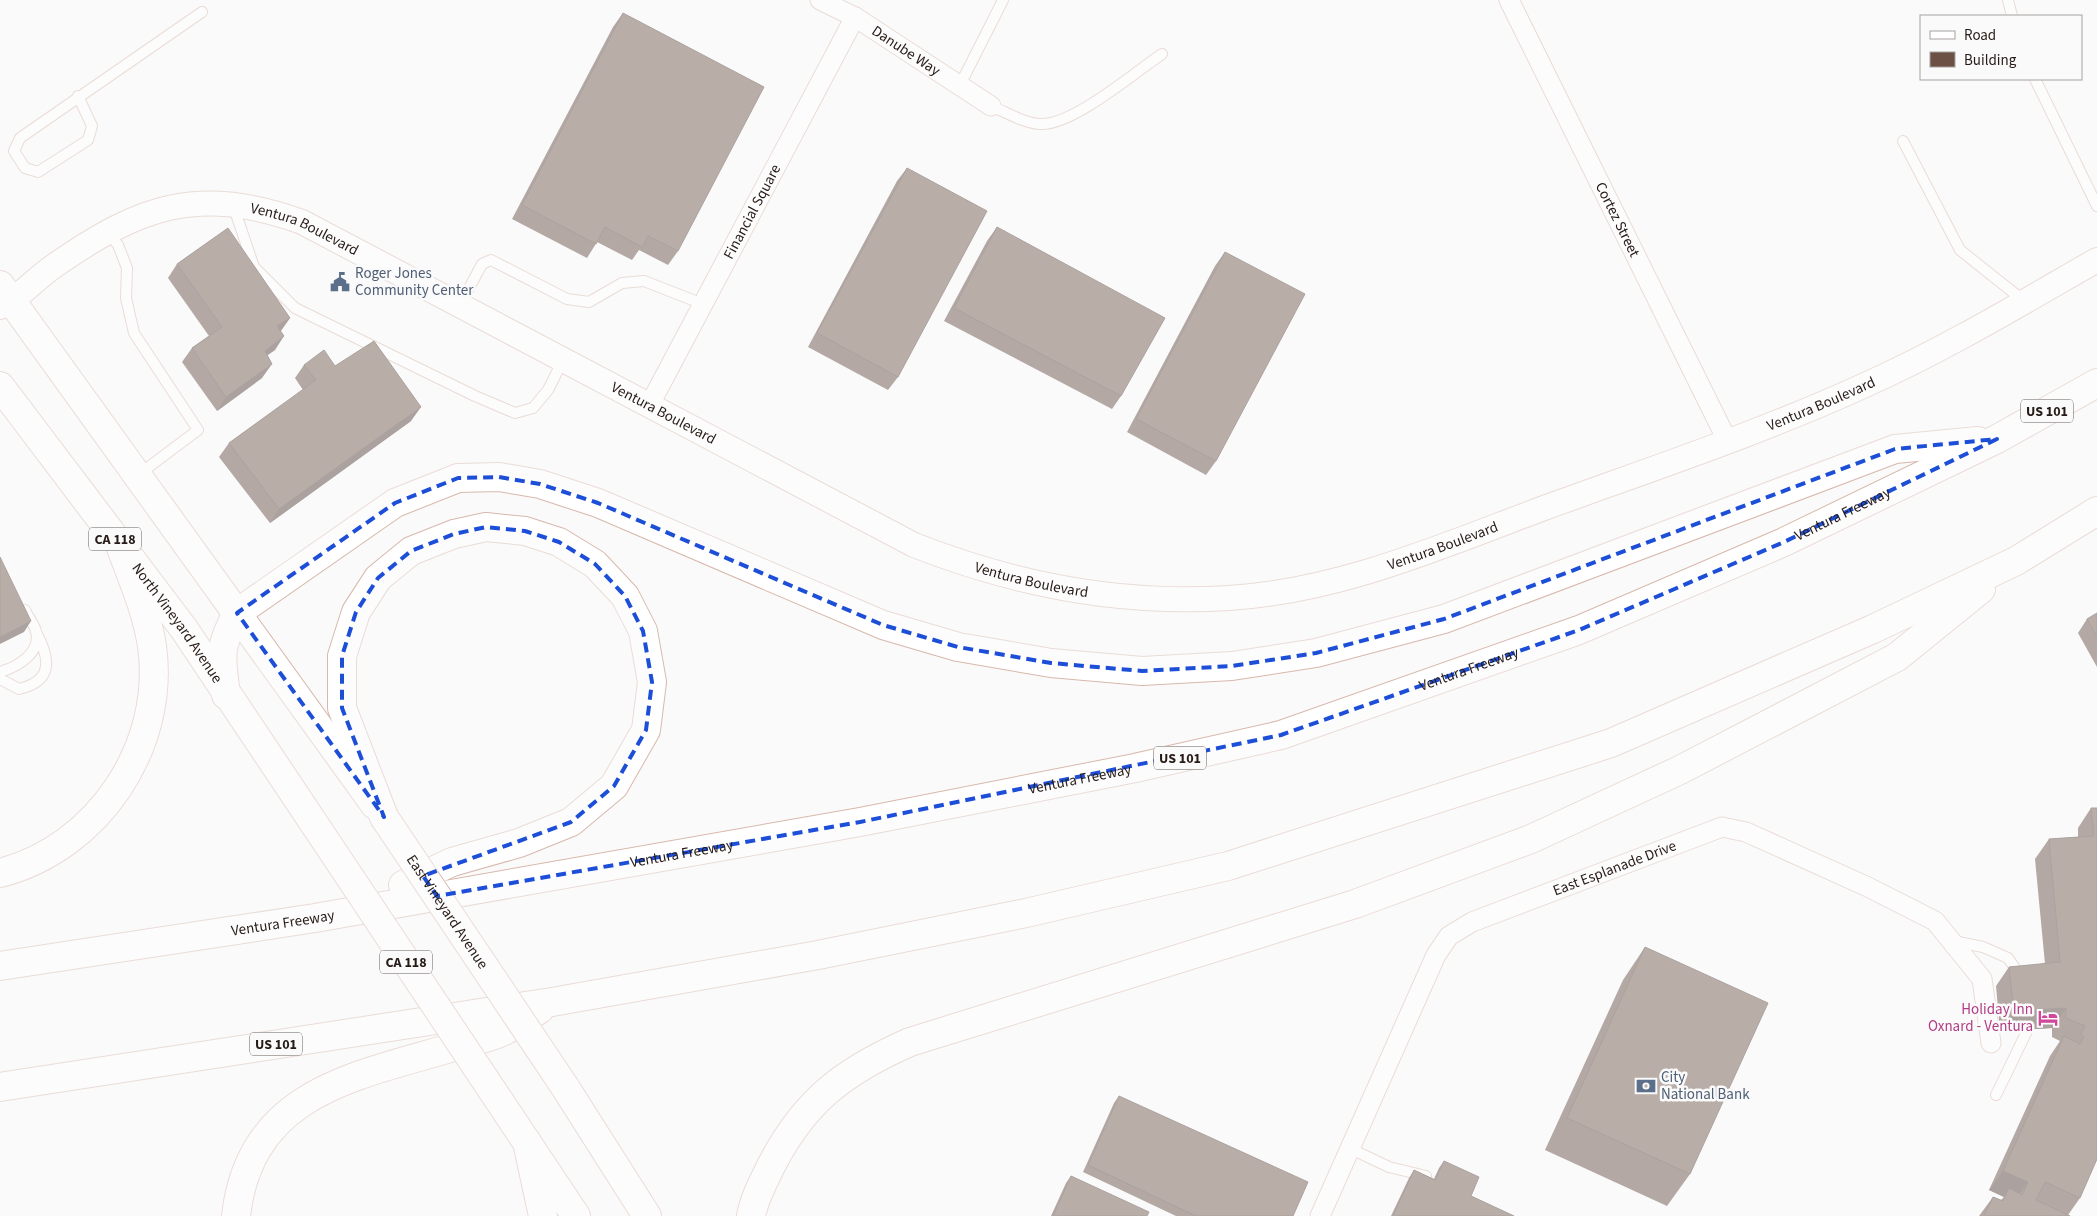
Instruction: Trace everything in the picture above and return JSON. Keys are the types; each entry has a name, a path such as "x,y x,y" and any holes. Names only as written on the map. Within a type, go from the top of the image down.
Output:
{"main road":[{"path":"3,305 46,350 238,613"},
{"name":"Ventura Freeway","path":"0,966 345,912 860,822 1135,768 1281,735 1579,630 1784,542 1997,439 2097,383"},
{"name":"North Vineyard Avenue","path":"0,386 184,629 226,695"},
{"path":"226,695 221,655 224,638 238,613 395,503 458,478 499,477 540,484 598,503 883,625 958,647 1051,663 1142,671 1232,666 1316,652 1444,619 1895,449 1997,439"},
{"name":"US 101","path":"0,1087 552,1002 818,955 1026,913 1228,866 1611,743 1873,629 2016,561 2097,512"},
{"path":"345,912 452,862 519,843 571,822 614,786 646,730 652,682 643,631 625,596 595,564 559,542 525,531 486,527 454,534 411,551 378,578 356,612 342,656 342,708 384,817"},
{"path":"0,872 34,861 63,845 88,824 110,800 132,764 146,728 154,691 152,646 139,594 122,548"},
{"path":"751,1216 762,1184 794,1127 815,1102 843,1078 870,1060 910,1042 1355,904 1531,839 1680,770 1897,656 2016,561"},
{"name":"East Vineyard Avenue","path":"238,613 384,817 565,1087 647,1216"},
{"name":"CA 118","path":"226,695 527,1142"},
{"path":"236,1216 242,1186 256,1152 277,1123 305,1099 338,1082 504,1031 552,1002"},
{"path":"527,1142 543,1216"},
{"path":"527,1142 576,1216"}],"street":[{"name":"Danube Way","path":"820,0 855,17 991,106"},
{"name":"Cortez Street","path":"1509,0 1727,440"},
{"name":"Financial Square","path":"649,406 855,17"},
{"name":"Ventura Boulevard","path":"3,305 47,271 107,231 126,221 162,209 197,203 233,204 268,210 302,222 877,527 956,562 1023,582 1089,594 1160,600 1230,598 1271,594 1346,578 1386,566 1727,440 1861,387 1916,361 2025,302 2097,260"},
{"name":"East Esplanade Drive","path":"1320,1216 1436,955 1449,936 1472,922 1722,828 1746,832 1868,887 1935,921 1982,979 1991,1043"}],"lane":[{"path":"960,85 1004,0"},
{"path":"2008,0 2012,15"},
{"path":"78,96 92,126 88,140 38,172 25,168 14,151 20,138 78,96 202,12"},
{"path":"991,106 1038,124 1054,124 1072,115 1162,54"},
{"path":"2035,80 2097,206"},
{"path":"1904,141 1960,250 2025,302"},
{"path":"233,204 254,267 295,308 475,396 515,413 533,408 548,390 563,360"},
{"path":"107,231 118,245 127,268 126,298 134,333 198,430 138,476"},
{"path":"460,305 482,264 491,260 567,298 589,302 622,283 644,281 703,304"},
{"path":"0,680 18,689 40,680 45,673 47,654 18,597"},
{"path":"0,672 10,669 28,657 36,642 36,632"},
{"path":"1952,940 1983,947 2008,958 2026,984"},
{"path":"1996,1095 2028,1029"},
{"path":"1351,1149 1390,1167 1418,1173 1435,1181"}],"highlighted area":[{"path":"1997,439 1784,542 1579,630 1281,735 860,822 437,896 423,876 571,822 614,786 646,730 652,682 643,631 625,596 595,564 559,542 525,531 486,527 454,534 411,551 378,578 356,612 342,656 342,708 384,817 237,613 395,503 458,478 499,477 540,484 598,503 883,625 958,647 1051,663 1142,671 1232,666 1316,653 1444,619 1895,449"}],"building":[{"path":"623,13 764,87 678,251 648,236 642,247 605,227 596,244 522,205"},
{"path":"907,168 987,211 898,377 817,333"},
{"path":"997,227 1165,318 1121,396 954,308"},
{"path":"228,228 290,318 277,326 284,336 265,351 272,364 226,397 192,348 222,327 177,264"},
{"path":"1225,252 1305,294 1216,461 1136,419"},
{"path":"374,341 421,407 279,509 229,443 316,380 304,365 324,350 335,366"},
{"path":"0,557 31,621 0,637"},
{"path":"2097,613 2097,636 2087,619"},
{"name":"Holiday Inn Oxnard - Ventura","path":"2091,808 2097,808 2097,1159 2080,1198 2045,1182 2036,1200 2070,1216 1984,1216 1993,1197 2003,1201 2009,1188 2022,1195 2028,1182 2003,1171 2064,1036 2080,1044 2084,1037 2081,1034 2085,1026 2066,1018 2066,1008 2014,1011 2009,967 2060,962 2049,839 2094,836"},
{"path":"1645,947 1768,1003 1690,1174 1567,1118"},
{"path":"1119,1096 1308,1182 1293,1216 1196,1216 1088,1165"},
{"path":"1444,1161 1479,1177 1471,1196 1514,1216 1393,1216 1414,1170 1435,1180"},
{"path":"1071,1176 1149,1212 1147,1216 1053,1216"}],"place":[{"name":"Roger Jones Community Center","path":"340,282"},
{"name":"Holiday Inn Oxnard - Ventura","path":"2048,1018"},
{"name":"City National Bank","path":"1646,1086"}]}
